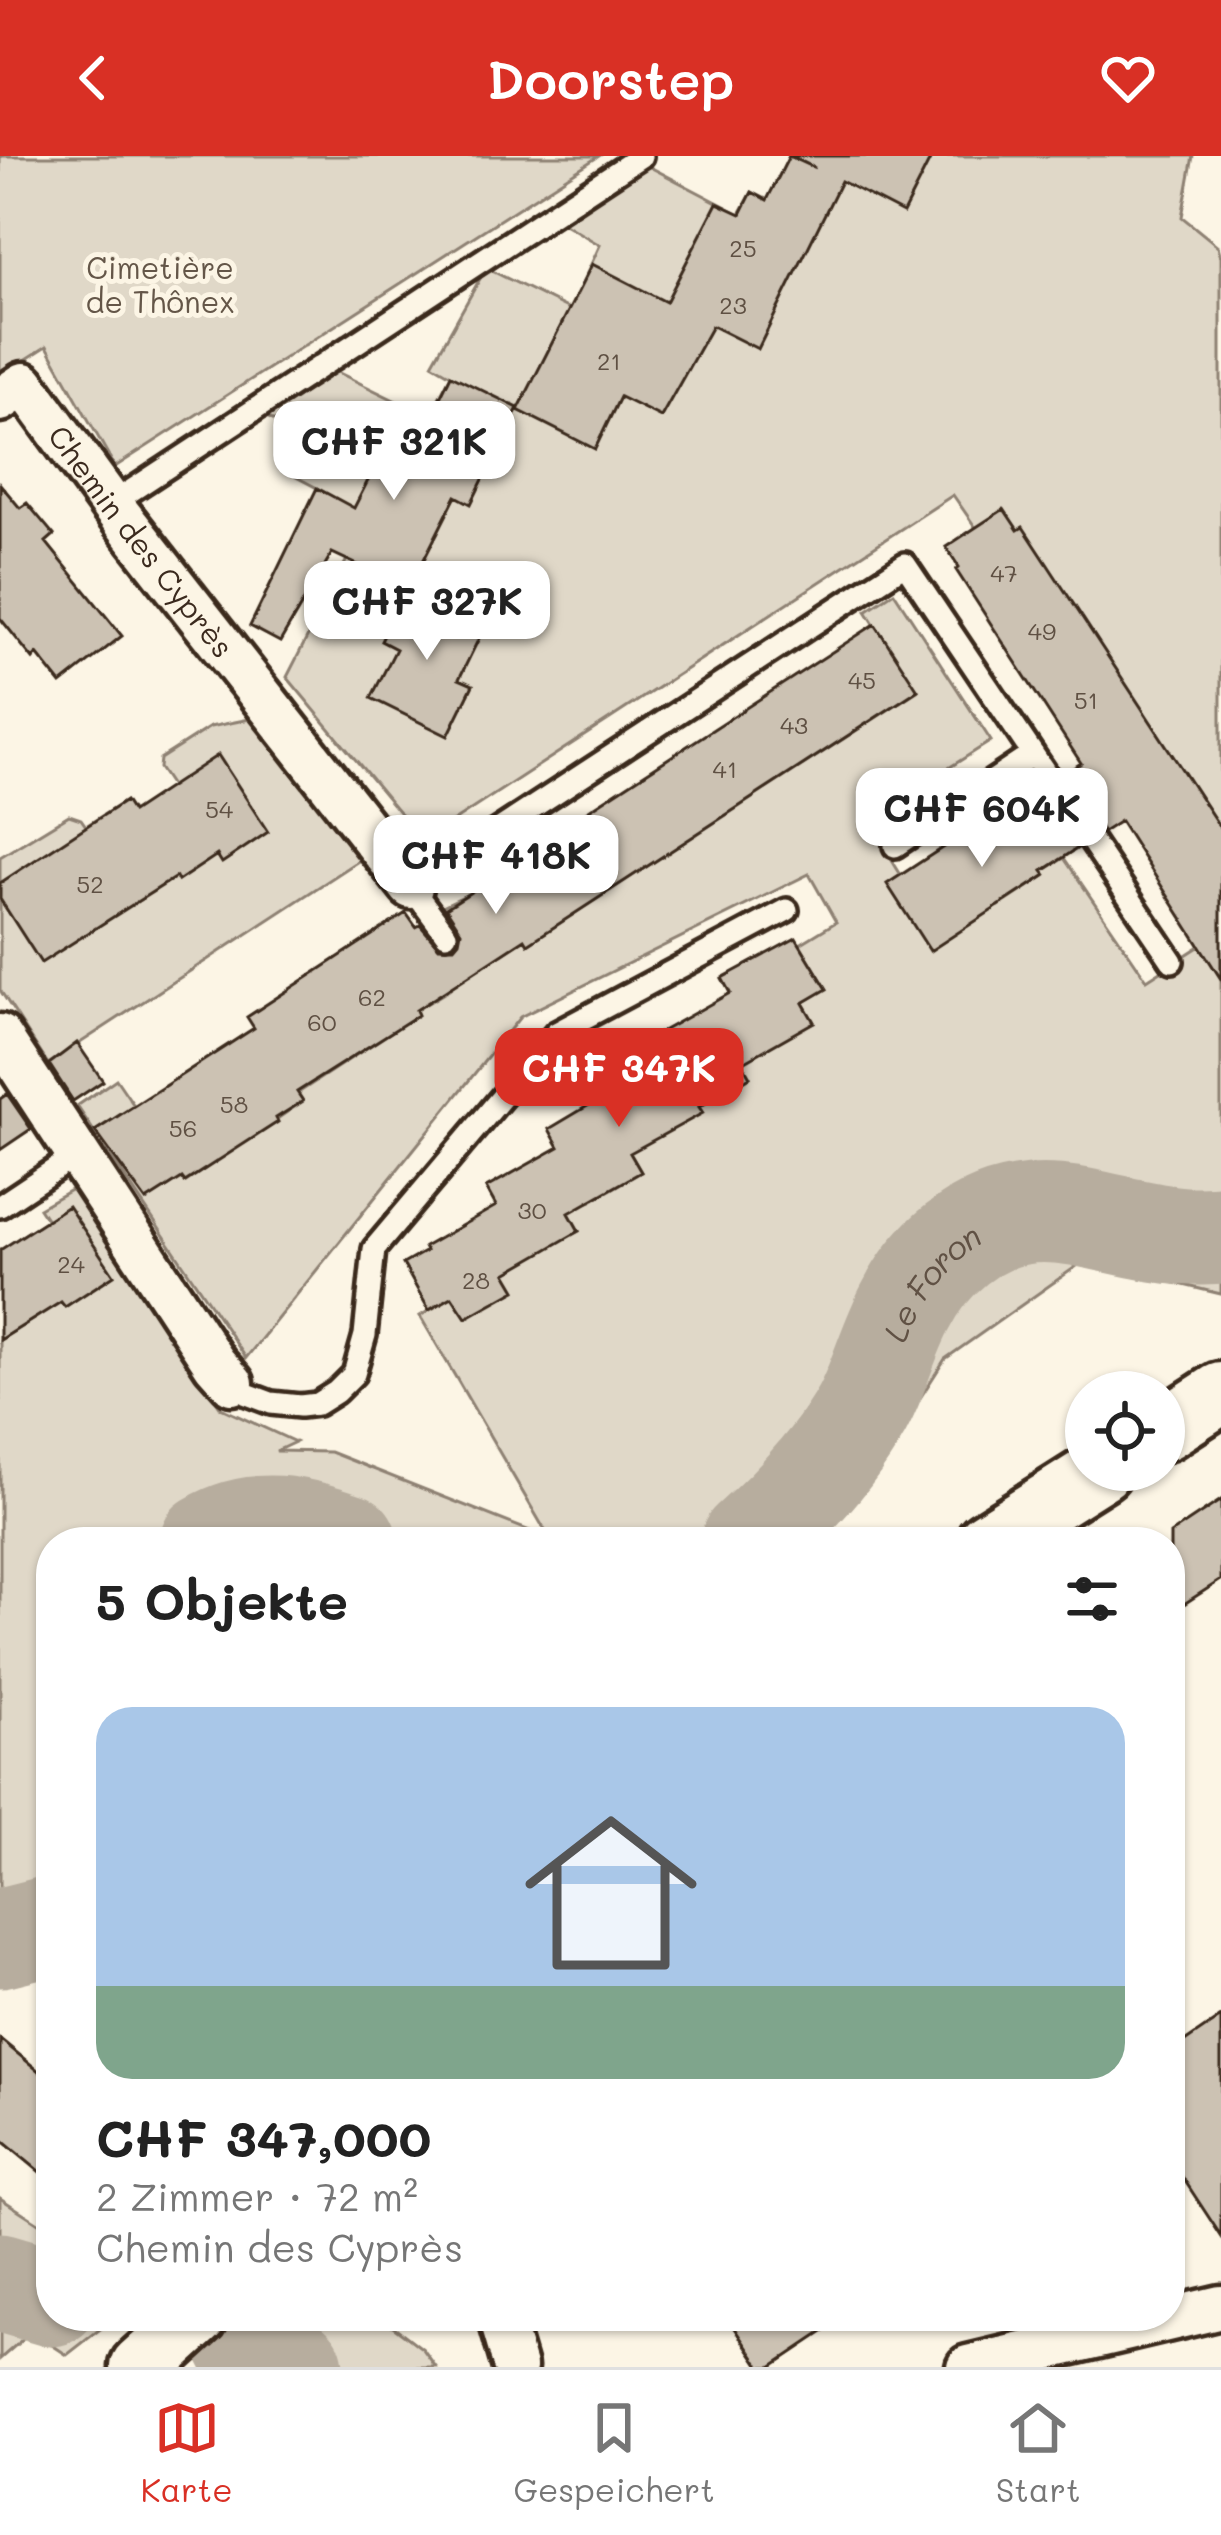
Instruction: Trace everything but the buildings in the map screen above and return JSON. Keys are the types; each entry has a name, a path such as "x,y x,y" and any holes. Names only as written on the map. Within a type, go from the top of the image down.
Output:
{"street":[{"name":"Chemin des Cyprès","path":"0,400 24,384 111,504 411,886"},
{"path":"0,1036 232,1383"},
{"path":"1185,1416 1221,1393"},
{"path":"1011,1527 1068,1491"},
{"path":"1185,2316 1221,2307"},
{"path":"141,2367 181,2331"},
{"path":"504,2331 515,2367"},
{"path":"968,2367 1120,2331"}],"lane":[{"path":"111,504 641,156"},
{"path":"446,934 411,886 904,564 1172,961"},
{"path":"895,846 1033,754"},
{"path":"232,1383 247,1394 300,1406 317,1404 335,1392 353,1374 365,1335 374,1249 556,1033 787,910"},
{"path":"0,1206 78,1154"}],"green space":[{"name":"Cimetière de Thônex","path":"0,156 599,156 115,467 47,346 0,376"},
{"path":"789,156 1193,156 1182,217 1218,246 1221,257 1221,830 1018,530 976,528 953,495 423,841 287,677 358,538 317,488 281,469 300,434 265,416 335,371 429,417 451,375 432,364 486,268 622,335 581,286 600,245 561,222 646,165 740,214 752,192 768,200"},
{"path":"894,592 991,741 867,820 901,875 999,906 1064,858 1147,980 1200,946 1221,952 1221,1213 1133,1199 1221,1236 1221,1294 1084,1261 945,1359 869,1478 831,1527 543,1527 420,1316 452,1297 515,1290 503,1268 579,1231 566,1209 591,1201 641,1172 628,1150 702,1112 699,1107 749,1078 738,1056 814,1022 803,1003 826,988 800,944 836,922 809,874 520,1017 246,1358 77,1106 116,1079 186,1182 303,1101 298,1093 449,990 429,960 458,934 438,908 466,895 503,953 525,939 528,944 917,691 866,611"},
{"path":"250,719 363,858 48,1064 0,990 0,857 69,815 86,826 125,801 161,854 171,786 159,768 160,759 210,727"},
{"path":"74,1188 221,1408 295,1442 276,1451 330,1452 520,1527 36,1527 36,1969 0,1973 0,1340 39,1315 56,1295 20,1237 47,1220 39,1208"},
{"path":"0,2198 36,2221 36,2331 98,2331 67,2355 52,2345 24,2338 0,2359"},
{"path":"400,2331 423,2349 436,2367 347,2367 291,2332"}],"waterway":[{"name":"Le Foron","path":"766,1527 797,1497 851,1428 915,1291 941,1258 973,1233 1010,1217 1049,1214 1157,1233 1221,1235"},
{"name":"Le Foron","path":"249,1527 289,1527"},
{"name":"Le Foron","path":"0,1938 36,1929"},
{"name":"Le Foron","path":"0,2282 36,2293"},
{"name":"Le Foron","path":"244,2343 294,2367"}]}
